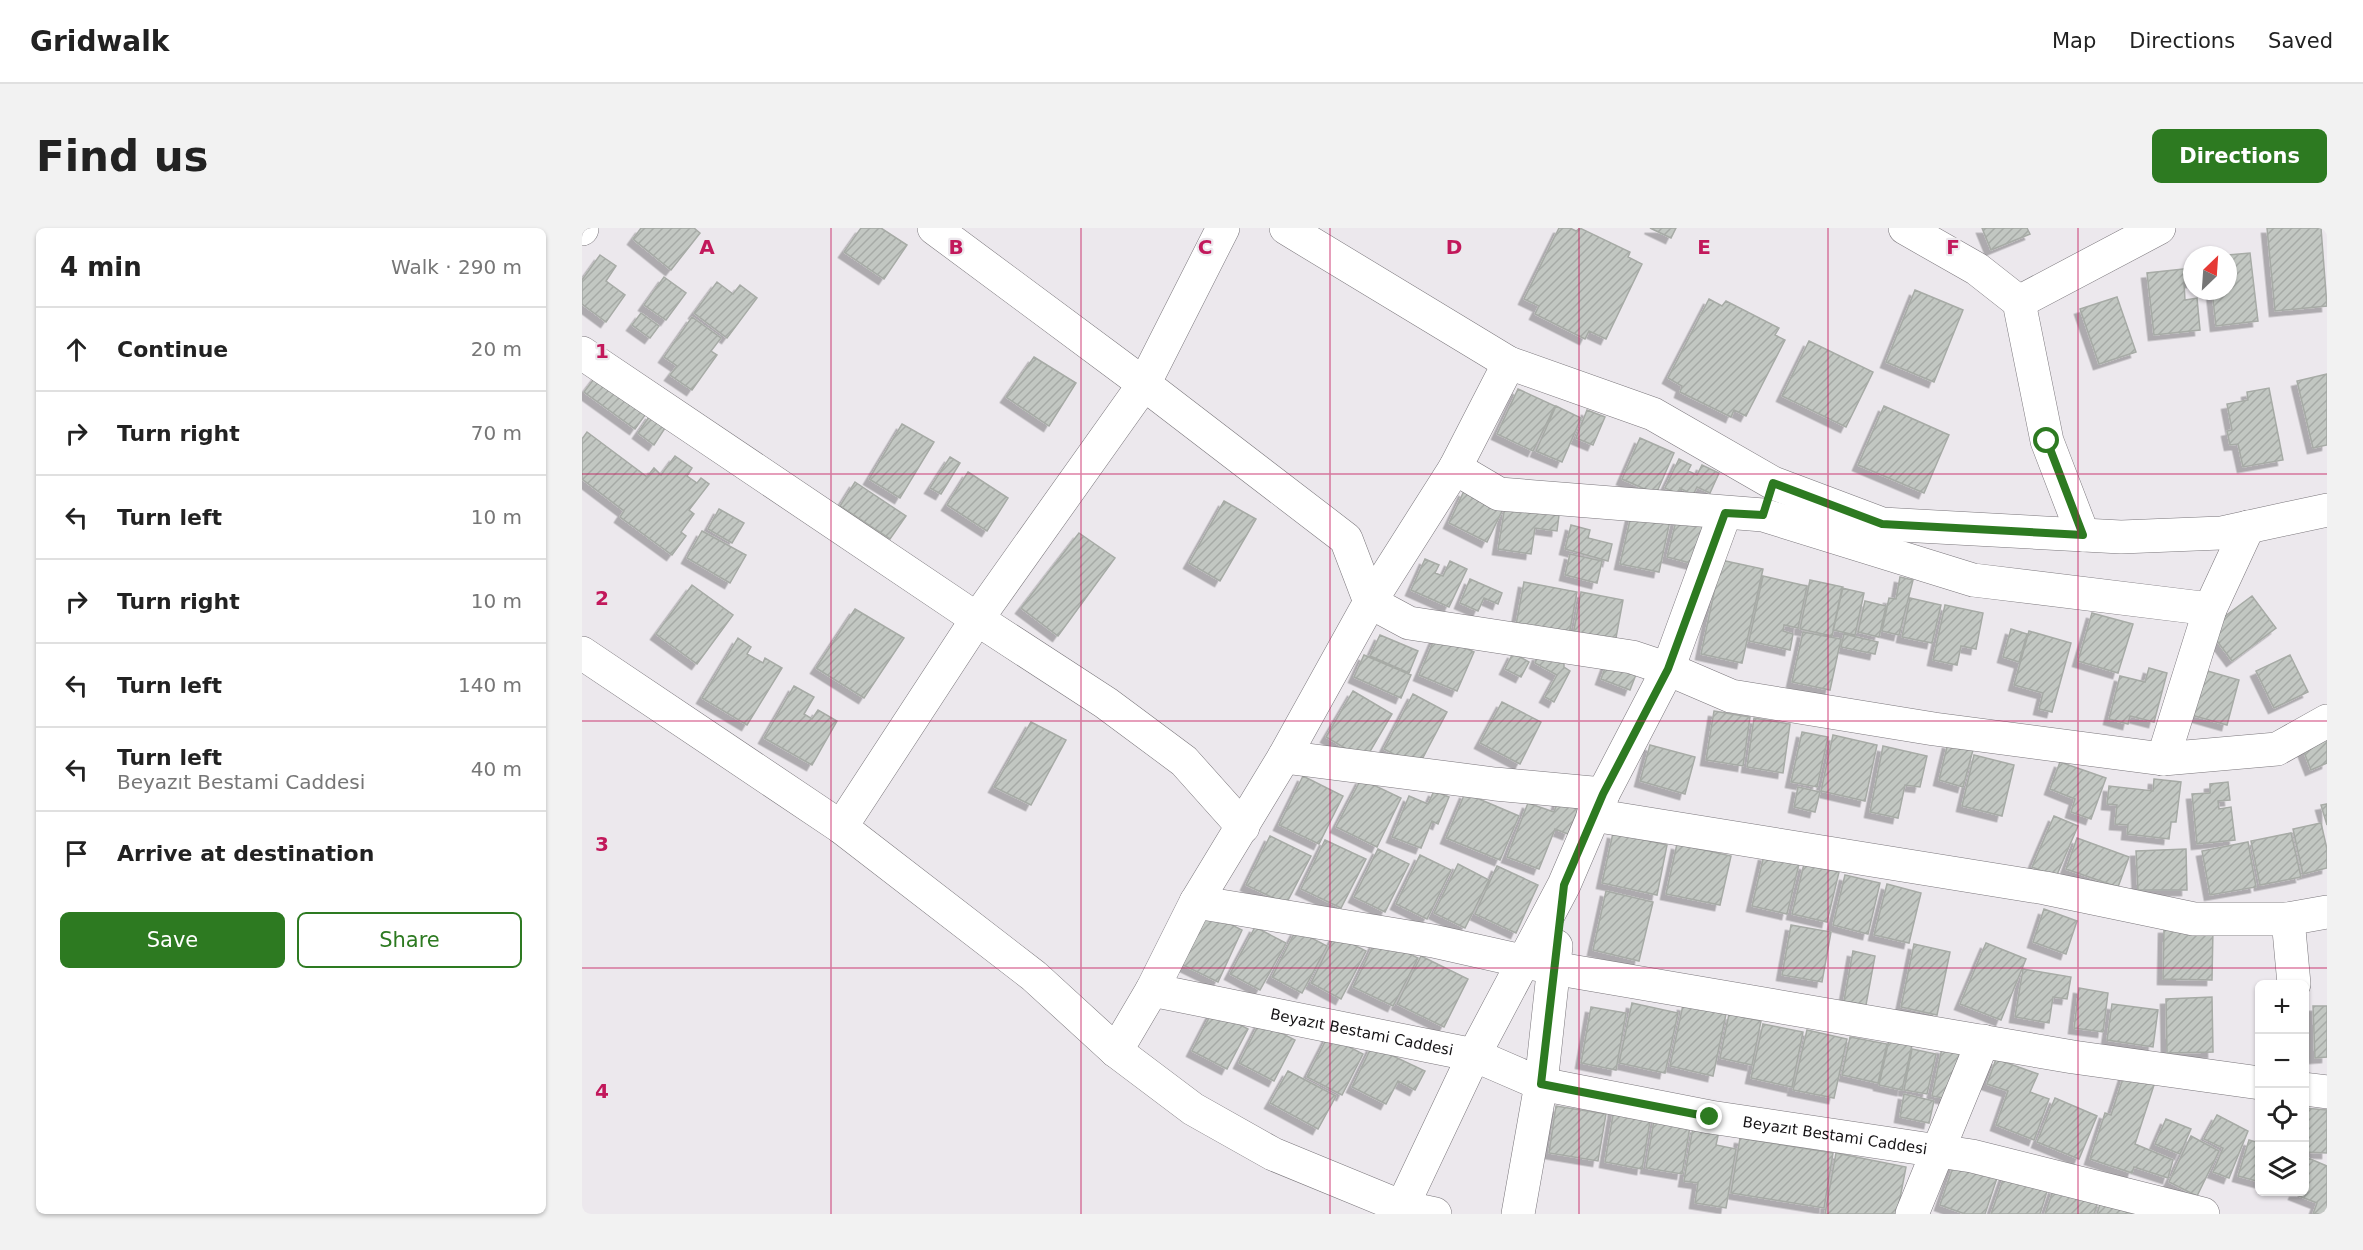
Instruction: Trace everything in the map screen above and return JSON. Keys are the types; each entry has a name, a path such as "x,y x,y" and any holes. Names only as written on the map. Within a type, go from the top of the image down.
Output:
{"street":[{"path":"934,228 1347,539 1370,602 1409,622 1632,657 1668,669 1731,696 1934,729 2163,759 2277,749 2327,721"},
{"path":"841,827 977,619 1144,384 1223,228"},
{"path":"1286,228 1509,363 1653,414 1773,483 1882,524 2121,537 2221,533 2327,510"},
{"path":"1905,228 1977,269 2019,302 2047,441 2083,535"},
{"path":"2019,302 2159,228"},
{"path":"582,353 1106,703 1184,761 1243,827"},
{"path":"1116,1051 1152,990 1196,902 1284,757 1370,602 1455,468 1509,363"},
{"path":"1455,468 1499,494 1763,515 1973,580 2210,609"},
{"path":"1763,515 1773,483"},
{"path":"1402,1207 1474,1055 1538,965 1564,885 1598,804 1668,669 1725,513"},
{"path":"2163,759 2210,609 2248,527"},
{"path":"582,653 841,827 1034,976 1116,1051 1193,1109 1273,1154 1402,1207 1435,1214"},
{"path":"1284,757 1495,784 2045,888 2194,919 2288,919 2327,912"},
{"path":"1196,902 1433,941 1538,965 2073,1057 2255,1082"},
{"path":"2288,919 2294,980"},
{"path":"1518,1214 1541,1084 1538,965"},
{"name":"Beyazıt Bestami Caddesi","path":"1152,990 1474,1055 1541,1084 1710,1117 1972,1156 2204,1214"},
{"path":"1912,1214 1983,1041"},
{"path":"2309,1090 2327,1092"}],"building":[{"path":"641,228 694,228 700,233 671,270 633,239"},
{"path":"861,228 881,228 907,245 884,279 844,252"},
{"path":"1559,228 1570,228 1576,231 1580,228 1630,252 1628,257 1642,264 1606,339 1589,331 1585,339 1535,314 1539,306 1524,299"},
{"path":"1650,228 1676,228 1671,238"},
{"path":"1982,228 2027,228 2030,234 1991,250"},
{"path":"2267,228 2321,228 2327,306 2275,311"},
{"path":"2250,253 2258,321 2216,326 2213,300 2237,300 2237,254"},
{"path":"600,255 616,266 606,281 625,295 606,322 582,304 582,280"},
{"path":"2183,269 2183,300 2197,300 2200,330 2154,335 2147,273"},
{"path":"664,277 686,293 666,320 644,305"},
{"path":"717,282 733,294 740,285 757,298 727,338 694,313"},
{"path":"1915,290 1963,310 1934,382 1886,362"},
{"path":"2117,297 2136,352 2099,364 2080,309"},
{"path":"1709,299 1722,306 1726,301 1779,328 1775,335 1785,340 1746,416 1734,410 1731,417 1680,392 1682,386 1668,378"},
{"path":"641,313 659,326 650,338 632,325"},
{"path":"692,317 721,338 711,351 717,355 692,390 670,375 677,366 664,357"},
{"path":"1809,341 1873,372 1846,427 1782,396"},
{"path":"1034,357 1076,383 1049,426 1006,397"},
{"path":"2327,374 2327,445 2313,448 2297,381"},
{"path":"597,375 648,411 635,429 584,392"},
{"path":"2269,388 2283,460 2243,467 2238,444 2230,445 2227,431 2232,430 2227,404 2248,400 2247,392"},
{"path":"1518,389 1555,406 1533,451 1497,434"},
{"path":"1556,406 1581,418 1562,462 1536,451"},
{"path":"1884,406 1949,435 1924,493 1858,465"},
{"path":"1587,410 1605,417 1593,445 1576,438"},
{"path":"651,414 667,425 654,445 638,433"},
{"path":"902,424 934,442 900,498 869,479"},
{"path":"587,432 647,477 654,468 661,475 675,456 692,468 687,476 697,483 701,478 709,484 689,510 694,514 681,532 686,536 672,555 620,517 624,511 582,479 582,439"},
{"path":"1640,438 1674,453 1656,494 1622,479"},
{"path":"950,457 960,463 941,494 930,488"},
{"path":"1679,459 1691,465 1688,471 1697,475 1702,465 1719,473 1710,493 1697,487 1693,495 1680,488 1678,494 1665,488"},
{"path":"968,472 1008,498 987,531 947,505"},
{"path":"855,482 906,516 890,539 840,506"},
{"path":"1464,491 1503,509 1487,542 1449,523"},
{"path":"1224,501 1256,519 1220,581 1189,563"},
{"path":"1505,506 1559,515 1557,531 1535,528 1531,554 1498,549"},
{"path":"1633,507 1671,516 1659,572 1620,564"},
{"path":"719,509 744,523 732,543 708,529"},
{"path":"1678,513 1713,522 1702,566 1667,557"},
{"path":"1571,525 1590,530 1588,538 1612,544 1608,561 1565,549"},
{"path":"702,531 746,555 730,583 687,558"},
{"path":"1079,533 1115,558 1058,636 1021,608"},
{"path":"1570,554 1602,561 1597,583 1565,575"},
{"path":"1425,559 1439,565 1435,573 1443,576 1450,561 1467,569 1449,607 1411,590"},
{"path":"1721,560 1763,569 1742,663 1701,654"},
{"path":"1763,576 1807,586 1798,628 1784,625 1783,631 1793,634 1790,650 1749,641"},
{"path":"1900,577 1913,580 1899,635 1882,631 1889,598 1896,599"},
{"path":"1470,579 1502,593 1498,604 1484,598 1478,611 1460,603"},
{"path":"1810,580 1843,587 1832,636 1800,629"},
{"path":"1524,582 1577,592 1569,635 1516,625"},
{"path":"692,585 733,615 697,664 656,634"},
{"path":"1842,588 1864,593 1855,635 1833,630"},
{"path":"1581,592 1623,600 1615,643 1573,635"},
{"path":"2252,596 2276,628 2232,661 2208,629"},
{"path":"1910,598 1941,605 1932,643 1902,637"},
{"path":"1865,601 1886,606 1879,637 1858,632"},
{"path":"1945,605 1983,613 1976,649 1961,646 1957,665 1933,660"},
{"path":"855,609 904,638 864,698 816,668"},
{"path":"2092,613 2133,624 2118,673 2078,661"},
{"path":"2011,629 2027,634 2019,662 2003,657"},
{"path":"2029,631 2071,643 2052,712 2039,709 2043,693 2014,685"},
{"path":"1803,632 1841,639 1830,690 1792,682"},
{"path":"1844,634 1878,642 1875,654 1841,647"},
{"path":"1380,635 1418,651 1409,673 1370,656"},
{"path":"1436,635 1474,652 1457,691 1419,675"},
{"path":"738,638 751,647 747,654 763,663 765,658 782,668 747,725 702,698"},
{"path":"1513,653 1529,662 1521,677 1505,669"},
{"path":"1364,655 1411,675 1401,698 1354,677"},
{"path":"1538,655 1564,660 1564,667 1570,671 1554,702 1545,697 1557,675 1535,663"},
{"path":"2290,655 2308,692 2274,708 2256,671"},
{"path":"1608,660 1637,672 1630,690 1601,679"},
{"path":"2149,668 2167,673 2154,722 2130,716 2128,724 2109,719 2120,676 2145,682"},
{"path":"2204,670 2239,680 2227,725 2191,715"},
{"path":"794,686 814,697 804,714 812,719 818,710 837,721 812,765 764,738"},
{"path":"1353,691 1392,714 1365,760 1326,737"},
{"path":"1413,694 1447,712 1418,767 1384,749"},
{"path":"1502,702 1541,722 1520,764 1480,743"},
{"path":"1714,711 1750,717 1743,766 1706,760"},
{"path":"1754,718 1790,724 1783,773 1747,767"},
{"path":"1031,722 1066,740 1031,805 994,787"},
{"path":"1802,732 1828,737 1817,787 1791,782"},
{"path":"1833,735 1877,745 1865,801 1821,791"},
{"path":"2327,737 2327,763 2311,770 2302,747"},
{"path":"1948,743 1973,750 1963,787 1939,780"},
{"path":"1650,745 1695,757 1685,794 1640,781"},
{"path":"1883,746 1927,756 1920,787 1905,785 1898,818 1870,812"},
{"path":"1974,755 2014,765 2002,816 1962,806"},
{"path":"2060,762 2106,778 2091,819 2071,812 2075,799 2050,789"},
{"path":"1303,776 1343,796 1319,844 1279,825"},
{"path":"1361,779 1401,798 1377,847 1336,827"},
{"path":"2154,779 2181,782 2176,822 2171,822 2169,839 2127,834 2128,825 2115,824 2117,805 2107,804 2109,786 2153,791"},
{"path":"2228,782 2230,800 2218,801 2219,809 2231,807 2235,840 2197,844 2192,794 2210,793 2210,784"},
{"path":"1798,787 1820,792 1815,812 1794,807"},
{"path":"1434,791 1449,797 1438,824 1432,821 1421,848 1392,837 1409,796 1428,804"},
{"path":"1465,793 1519,816 1500,860 1446,838"},
{"path":"1558,801 1578,809 1568,834 1555,829 1539,869 1507,857 1528,803 1554,812"},
{"path":"2327,804 2327,825 2321,805"},
{"path":"2054,816 2078,826 2056,877 2032,867"},
{"path":"2321,823 2327,849 2327,868 2303,874 2293,829"},
{"path":"1613,833 1667,845 1657,895 1602,883"},
{"path":"2291,833 2301,877 2260,885 2251,841"},
{"path":"1270,836 1311,856 1286,904 1246,885"},
{"path":"2077,838 2129,857 2118,887 2066,869"},
{"path":"1325,840 1366,859 1341,908 1301,889"},
{"path":"2248,842 2256,887 2210,895 2202,851"},
{"path":"1677,844 1731,856 1720,905 1666,894"},
{"path":"1378,849 1409,864 1385,912 1354,897"},
{"path":"2186,849 2187,890 2138,890 2136,851"},
{"path":"1420,855 1451,870 1427,919 1396,904"},
{"path":"1764,855 1799,864 1787,914 1752,906"},
{"path":"1458,864 1489,880 1465,928 1434,913"},
{"path":"1804,864 1839,872 1827,922 1792,914"},
{"path":"1497,866 1538,885 1516,933 1475,914"},
{"path":"1845,875 1880,883 1868,934 1833,925"},
{"path":"1887,884 1921,893 1909,943 1874,935"},
{"path":"1606,891 1653,902 1639,961 1593,950"},
{"path":"2044,909 2077,921 2066,954 2033,942"},
{"path":"1206,912 1242,930 1218,982 1181,964"},
{"path":"1791,925 1831,932 1822,982 1782,975"},
{"path":"1255,927 1286,943 1260,990 1230,974"},
{"path":"2164,928 2213,928 2212,980 2163,979"},
{"path":"1296,930 1327,946 1302,993 1272,977"},
{"path":"1335,935 1366,951 1341,999 1311,983"},
{"path":"1377,938 1418,958 1393,1006 1353,987"},
{"path":"1986,943 2026,959 2001,1020 1960,1004"},
{"path":"1914,944 1950,952 1937,1015 1901,1007"},
{"path":"1853,951 1875,956 1866,1005 1844,1001"},
{"path":"1421,956 1468,979 1444,1027 1397,1004"},
{"path":"2023,969 2071,977 2067,999 2053,997 2049,1023 2015,1017"},
{"path":"2079,988 2108,993 2103,1032 2074,1028"},
{"path":"2212,997 2213,1052 2167,1053 2166,999"},
{"path":"1632,1003 1678,1013 1665,1073 1619,1063"},
{"path":"2112,1004 2158,1010 2153,1047 2107,1040"},
{"path":"1683,1005 1726,1014 1713,1076 1670,1066"},
{"path":"2313,1006 2327,1006 2327,1057 2315,1058"},
{"path":"1591,1007 1626,1013 1616,1070 1581,1063"},
{"path":"1213,1010 1248,1029 1227,1069 1192,1051"},
{"path":"1729,1014 1761,1021 1752,1065 1720,1058"},
{"path":"1260,1022 1295,1040 1274,1081 1239,1063"},
{"path":"1763,1024 1803,1032 1792,1087 1751,1078"},
{"path":"1807,1030 1847,1039 1834,1098 1793,1090"},
{"path":"1328,1036 1363,1054 1342,1095 1307,1077"},
{"path":"1850,1037 1887,1044 1878,1083 1842,1075"},
{"path":"1889,1040 1912,1045 1902,1090 1879,1085"},
{"path":"1372,1046 1425,1071 1415,1090 1398,1081 1386,1104 1352,1087"},
{"path":"1942,1048 1964,1053 1954,1100 1932,1096"},
{"path":"1912,1049 1936,1054 1927,1094 1904,1090"},
{"path":"1996,1059 2038,1074 2030,1092 2049,1099 2034,1140 1996,1125 2008,1091 1987,1084"},
{"path":"1288,1071 1336,1096 1318,1129 1270,1103"},
{"path":"2124,1075 2154,1085 2135,1144 2173,1160 2168,1178 2134,1167 2132,1173 2090,1159 2105,1113 2111,1115"},
{"path":"1904,1094 1934,1101 1929,1123 1900,1117"},
{"path":"2055,1098 2097,1116 2079,1159 2037,1142"},
{"path":"1556,1106 1606,1114 1598,1161 1549,1153"},
{"path":"2309,1108 2327,1110 2327,1153 2309,1152"},
{"path":"1614,1109 1651,1115 1642,1169 1605,1162"},
{"path":"1655,1114 1691,1120 1682,1174 1646,1168"},
{"path":"2217,1115 2248,1131 2229,1178 2213,1172 2223,1148 2204,1139"},
{"path":"2166,1119 2191,1129 2180,1154 2155,1144"},
{"path":"1693,1127 1719,1131 1716,1145 1736,1149 1726,1208 1695,1203 1698,1183 1684,1181"},
{"path":"2191,1136 2219,1151 2197,1196 2169,1182"},
{"path":"1740,1138 1833,1153 1824,1208 1731,1193"},
{"path":"2249,1140 2255,1142 2255,1181 2238,1176"},
{"path":"1836,1153 1906,1167 1897,1214 1825,1214"},
{"path":"2309,1158 2327,1166 2327,1214 2313,1214 2317,1203 2299,1196 2309,1196"},
{"path":"1955,1161 1998,1175 1985,1214 1965,1214 1940,1205"},
{"path":"2005,1174 2048,1188 2040,1214 1991,1214"},
{"path":"2054,1188 2098,1202 2094,1214 2045,1214"},
{"path":"2101,1201 2141,1214 2097,1214"}],"route":[{"path":"1710,1117 1541,1084 1564,885 1603,794 1668,669 1725,513 1763,515 1773,483 1882,524 2083,535 2047,441"}]}
